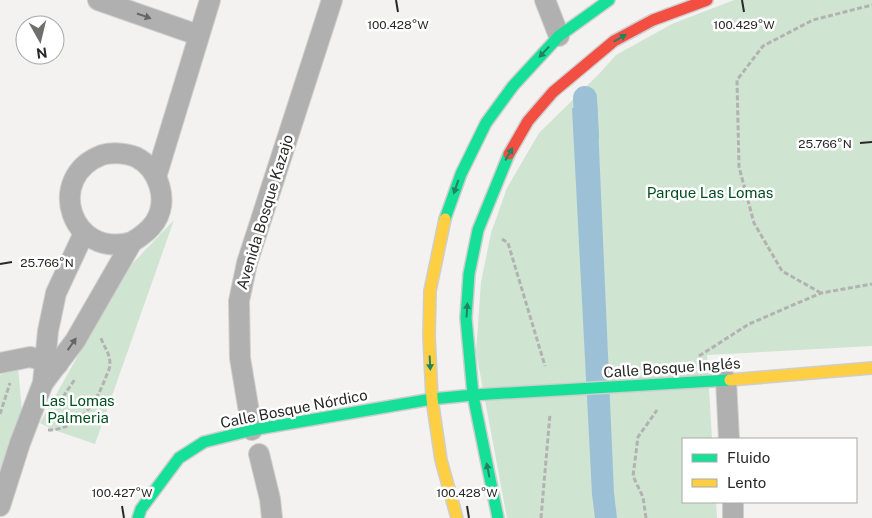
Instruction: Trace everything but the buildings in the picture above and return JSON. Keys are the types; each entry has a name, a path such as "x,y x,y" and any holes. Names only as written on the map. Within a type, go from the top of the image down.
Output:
{"street":[{"path":"98,0 198,35"},
{"name":"Avenida Bosque Kazajo","path":"252,430 240,358 239,302 247,263 332,0"},
{"path":"546,0 559,36"},
{"path":"457,518 441,460 432,400 429,336 430,291 442,227 461,174 486,122 512,86 559,36 609,0"},
{"path":"498,518 473,395 466,318 469,274 478,230 505,162 528,121 553,92 614,41 653,20 707,0"},
{"path":"156,177 198,35 203,2"},
{"path":"121,153 136,157 156,177 161,192 161,207 156,222 146,234 132,242 112,245 97,241 84,233 75,222 70,208 70,194 74,180 82,168 93,159 107,154 121,153"},
{"path":"52,362 48,331 56,293 84,233"},
{"path":"0,506 20,443 52,362 75,341 132,242"},
{"path":"6,369 30,357 52,362"},
{"name":"Calle Bosque Inglés","path":"432,400 473,395 726,380 872,368"},
{"path":"726,380 729,438"},
{"name":"Calle Bosque Nórdico","path":"138,518 141,509 179,458 204,442 252,430 432,400"},
{"path":"259,454 270,499 272,518"},
{"path":"732,503 733,518"}],"path":[{"path":"872,5 813,20 763,46 737,80 740,167 754,223 782,271 822,293 872,284"},
{"path":"46,430 64,428 80,418 100,394 110,366 108,353 101,340 100,333"},
{"path":"0,414 6,369"},
{"path":"56,406 62,401 79,372"},
{"path":"633,476 643,497 646,518"}],"green space":[{"name":"Parque Las Lomas","path":"734,0 872,0 872,346 707,355 712,438 682,438 682,503 716,503 717,518 507,518 476,352 481,282 491,233 507,188 539,133 616,55 672,24"},
{"name":"Las Lomas Palmeria","path":"174,220 95,444 54,430 40,423 119,283 132,264"},
{"name":"Las Lomas Palmeria","path":"18,368 23,421 0,492 0,375"}],"water":[{"path":"597,102 614,493 617,518 595,518 592,494 572,108"}],"waterway":[{"path":"585,98 587,136"}],"traffic: fast":[{"path":"445,219 461,174 486,123 513,86 559,36 609,0"},
{"path":"498,518 473,395 466,318 469,274 478,230 509,154"},
{"path":"138,518 141,509 179,458 204,442 252,430 432,399 730,380"}],"traffic: slow":[{"path":"445,219 430,291 429,336 432,399 441,460 457,518"},
{"path":"730,380 872,368"}],"traffic: jam":[{"path":"509,154 528,121 553,92 614,41 653,20 707,0"}]}
